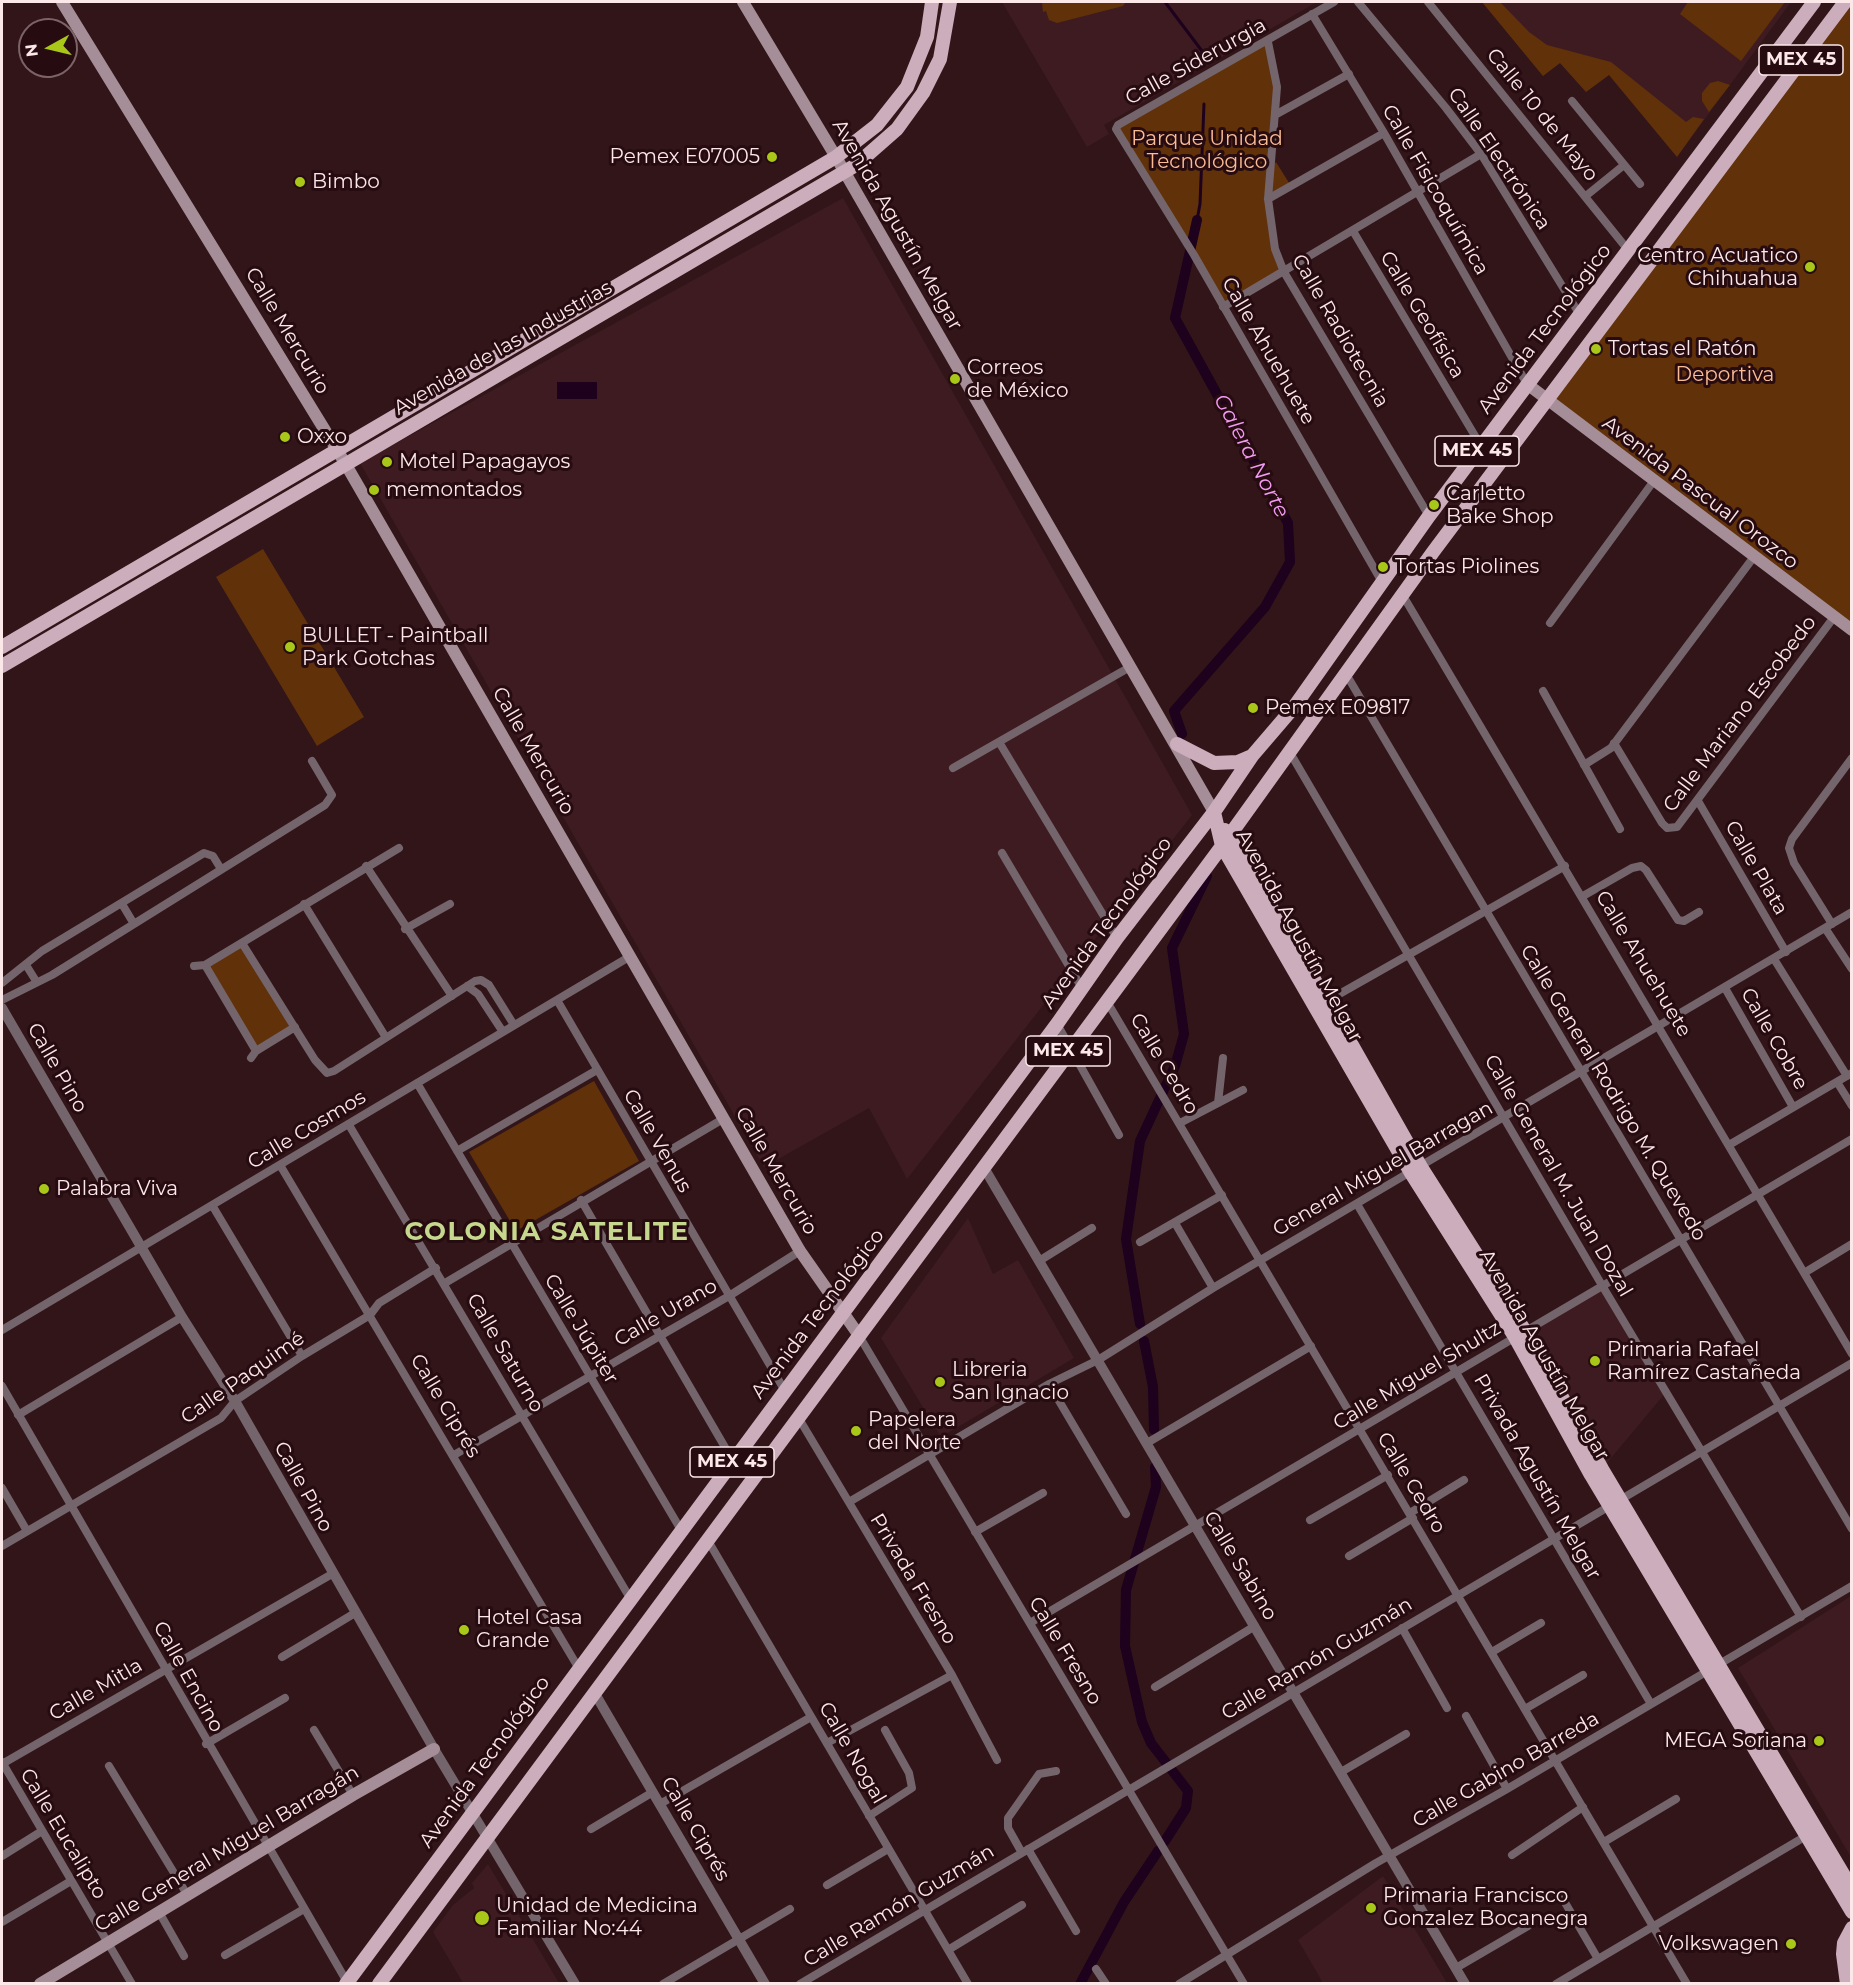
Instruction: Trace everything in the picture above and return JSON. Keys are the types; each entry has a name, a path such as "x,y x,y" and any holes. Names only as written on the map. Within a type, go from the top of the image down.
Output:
{"main road":[{"name":"Calle Mercurio","path":"62,2 341,457 800,1251 842,1315 858,1334"},
{"name":"Avenida Agustín Melgar","path":"743,2 836,157 1130,667 1177,744 1214,812 1234,867 1416,1170 1520,1334 1615,1503 1851,1889"},
{"name":"Avenida de las Industrias","path":"2,666 611,290 836,157 877,124 907,87 927,37 932,2"},
{"name":"Avenida de las Industrias","path":"380,434 619,304 844,172 884,143 923,93 940,59 950,2"},
{"name":"Avenida Tecnológico","path":"346,1983 474,1812 578,1667 1057,1024 1117,938 1214,812 1252,756 1294,707 1429,516 1814,2"},
{"name":"MEX 45","path":"379,1983 1225,841 1402,594 1845,2"},
{"path":"611,290 619,304"},
{"name":"Avenida Pascual Orozco","path":"1527,384 1753,558 1851,630"},
{"name":"Avenida de las Industrias","path":"2,647 341,457"},
{"path":"18,638 26,652"},
{"path":"1177,744 1214,763 1238,762 1252,756"},
{"name":"Avenida Agustín Melgar","path":"1225,841 1327,1001 1416,1170"},
{"path":"1205,868 1215,865 1234,867"},
{"name":"Avenida Agustín Melgar","path":"1714,1668 1806,1836 1851,1912"},
{"name":"Calle General Miguel Barragán","path":"41,1983 269,1848 353,1795 434,1749"},
{"path":"1847,1983 1843,1954 1844,1943 1851,1928"}],"street":[{"name":"Calle Siderurgia","path":"1121,138 1116,130 1118,125 1268,42 1334,2"},
{"name":"Calle Electrónica","path":"1358,2 1481,154 1580,315"},
{"name":"Calle 10 de Mayo","path":"1428,2 1587,195 1628,250"},
{"name":"Calle Fisicoquímica","path":"1312,14 1419,193 1527,384"},
{"name":"Calle Radiotecnia","path":"1268,42 1276,80 1268,199 1275,249 1284,272 1429,516"},
{"path":"1275,115 1349,74"},
{"path":"1572,101 1640,184"},
{"path":"1268,199 1384,133"},
{"name":"Calle Ahuehuete","path":"1121,138 1194,255 1382,582"},
{"path":"1223,307 1419,193 1481,154"},
{"path":"1587,195 1624,165"},
{"name":"Calle Geofísica","path":"1353,231 1481,446"},
{"path":"1550,623 1653,482"},
{"path":"1584,765 1614,743 1753,558"},
{"name":"Calle Ahuehuete","path":"1402,594 1660,1026 1851,1354"},
{"name":"Calle Mariano Escobedo","path":"1614,743 1662,823 1670,828 1679,824 1834,617"},
{"path":"953,768 1130,667"},
{"name":"Calle General Rodrigo M. Quevedo","path":"1346,674 1851,1529"},
{"path":"1544,691 1620,828"},
{"path":"999,742 1117,938"},
{"name":"Calle General M. Juan Dozal","path":"1289,751 1603,1287 1801,1617"},
{"path":"1851,758 1792,839 1789,848 1794,862 1851,969"},
{"path":"2,1000 52,975 330,800 332,795 327,784 312,761"},
{"name":"Calle Plata","path":"1698,801 1786,952"},
{"path":"194,966 205,964 242,943 399,848"},
{"path":"2,983 42,951 204,853 213,856 221,869"},
{"path":"1002,853 1082,988"},
{"path":"366,866 452,996"},
{"path":"1327,1001 1565,866"},
{"path":"1583,896 1632,868 1641,866 1647,870 1678,920 1683,921 1699,912"},
{"path":"122,904 134,924"},
{"path":"304,904 386,1036"},
{"path":"405,928 450,904"},
{"name":"General Miguel Barragan","path":"930,1454 1049,1384 1098,1360 1260,1260 1851,912"},
{"path":"242,943 324,1072 334,1071 475,981 485,982 514,1025"},
{"name":"Calle Cosmos","path":"2,1330 629,957"},
{"path":"1729,1145 1849,1074 1774,959"},
{"path":"205,964 253,1055 295,1027"},
{"path":"26,965 36,981"},
{"path":"467,986 478,994 503,1032"},
{"name":"Calle Cobre","path":"1725,988 1793,1107"},
{"name":"Calle Cedro","path":"1106,999 1687,1983"},
{"name":"Calle Venus","path":"557,1000 785,1391"},
{"name":"Calle Pino","path":"2,1008 141,1248 235,1401 434,1749 575,1983"},
{"path":"1057,1024 1119,1135"},
{"path":"1218,1103 1223,1058"},
{"path":"457,1151 597,1070"},
{"path":"1836,1082 1851,1106"},
{"name":"Calle Júpiter","path":"417,1083 681,1530"},
{"path":"1180,1123 1243,1090"},
{"path":"445,1283 581,1200 723,1119"},
{"name":"Calle Saturno","path":"349,1125 445,1283 630,1598"},
{"name":"Calle Miguel Shultz","path":"1030,1623 1851,1139"},
{"name":"Calle Ciprés","path":"280,1165 578,1667"},
{"name":"Calle Sabino","path":"983,1166 1465,1983"},
{"path":"1140,1242 1222,1195"},
{"path":"581,1200 733,1461"},
{"name":"Privada Agustín Melgar","path":"1357,1204 1651,1704"},
{"path":"212,1205 302,1356"},
{"path":"1175,1223 1213,1288"},
{"path":"1039,1261 1092,1228"},
{"path":"1804,1273 1851,1244"},
{"name":"Calle Urano","path":"454,1455 729,1296 800,1251"},
{"name":"Calle Paquimé","path":"2,1546 221,1418 235,1401 302,1356 370,1315 379,1303 436,1268"},
{"path":"18,1415 182,1317"},
{"name":"Calle Fresno","path":"858,1334 1244,1983"},
{"path":"1147,1443 1311,1346"},
{"name":"Calle Ramón Guzmán","path":"800,1983 1851,1363"},
{"path":"1049,1384 1126,1514"},
{"name":"Calle Encino","path":"2,1386 206,1744 346,1983"},
{"name":"Privada Fresno","path":"798,1417 952,1676 997,1760"},
{"path":"849,1502 930,1454"},
{"path":"1311,1520 1388,1475"},
{"path":"1349,1556 1464,1480"},
{"path":"2,1488 27,1531"},
{"path":"975,1532 1043,1494"},
{"name":"Calle Nogal","path":"707,1539 968,1983"},
{"name":"Calle Mitla","path":"2,1763 332,1574"},
{"name":"Calle Gabino Barreda","path":"1179,1983 1851,1586"},
{"path":"282,1657 355,1613"},
{"path":"1492,1652 1541,1623"},
{"path":"1155,1687 1255,1626"},
{"path":"1402,1628 1447,1708"},
{"path":"1525,1709 1583,1675"},
{"path":"827,1743 952,1676"},
{"name":"Calle Ciprés","path":"594,1692 765,1983"},
{"path":"206,1744 285,1698"},
{"path":"1466,1716 1507,1790"},
{"path":"660,1804 811,1717"},
{"path":"314,1730 353,1795"},
{"path":"869,1816 912,1788 909,1773 885,1730"},
{"path":"1341,1772 1406,1734"},
{"name":"Calle Eucalipto","path":"2,1763 132,1983"},
{"path":"109,1767 188,1896"},
{"path":"1056,1771 1039,1774 1008,1818 1008,1828 1076,1931"},
{"path":"591,1829 653,1792"},
{"path":"1604,1842 1676,1799"},
{"path":"1512,1856 1583,1807"},
{"path":"2,1856 42,1832"},
{"path":"1556,1983 1806,1836"},
{"path":"827,1885 888,1849"},
{"path":"2,1922 71,1881"},
{"path":"1560,1894 1598,1959"},
{"path":"948,1950 1022,1905"},
{"path":"225,1955 304,1909"},
{"path":"663,1983 790,1909"},
{"path":"159,1912 184,1956"},
{"path":"1456,1968 1528,1926"},
{"path":"1096,1969 1106,1983"}],"shaded area":[{"path":"1002,2 1317,2 1104,125 1109,134 1087,147"},
{"path":"1482,2 1791,2 1677,157 1609,75 1586,92 1560,63 1543,76"},
{"path":"843,198 1192,815 907,1179 869,1108 764,1167 360,463"},
{"path":"557,382 597,382 597,399 557,399"},
{"path":"968,1218 993,1274 1018,1260 1074,1358 941,1437 881,1338"},
{"name":"Primaria Rafael Ramírez Castañeda","path":"1603,1287 1667,1391 1602,1469 1525,1331"},
{"path":"1851,1596 1851,1857 1738,1668"},
{"name":"Unidad de Medicina Familiar No:44","path":"488,1864 559,1983 463,1983 433,1932 453,1905 474,1888 472,1883"},
{"name":"Primaria Francisco Gonzalez Bocanegra","path":"1383,1876 1447,1983 1323,1983 1298,1940"}],"green space":[{"path":"1126,2 1123,6 1057,23 1049,20 1046,11 1043,12 1042,3"},
{"path":"1482,2 1500,2 1529,32 1547,45 1611,62 1686,122 1693,117 1704,119 1677,157 1609,75 1586,92 1560,63 1543,76"},
{"path":"1688,2 1785,2 1741,61 1680,14"},
{"name":"Deportiva","path":"1851,2 1851,630 1547,401"},
{"name":"Parque Unidad Tecnológico","path":"1271,41 1279,84 1273,166 1276,162 1291,186 1272,197 1273,228 1283,272 1225,303 1117,128"},
{"path":"1718,81 1730,85 1709,112 1702,101 1702,93 1710,83"},
{"name":"BULLET - Paintball Park Gotchas","path":"263,549 364,717 317,746 216,577"},
{"path":"242,943 295,1027 256,1051 205,965"},
{"path":"594,1081 639,1161 516,1231 469,1152"}],"waterway":[{"path":"1165,2 1202,51"},
{"path":"1197,220 1200,204 1204,104"},
{"name":"Galera Norte","path":"1182,734 1174,711 1265,607 1290,562 1288,523 1175,318 1197,220"},
{"name":"Galera Norte","path":"1140,1324 1126,1239 1140,1141 1175,1066 1184,1034 1172,948 1207,876"},
{"name":"Galera Norte","path":"1144,1341 1153,1387 1154,1430"},
{"name":"Galera Norte","path":"1155,1467 1156,1487 1126,1590 1125,1646 1142,1722 1151,1743 1188,1791 1186,1808 1165,1841"},
{"name":"Galera Norte","path":"1080,1984 1124,1902 1158,1851"}],"place":[{"name":"Pemex E07005","path":"772,157"},
{"name":"Bimbo","path":"300,182"},
{"name":"Centro Acuatico Chihuahua","path":"1810,267"},
{"name":"Tortas el Ratón","path":"1596,349"},
{"name":"Correos de México","path":"955,379"},
{"name":"Oxxo","path":"285,437"},
{"name":"Motel Papagayos","path":"387,462"},
{"name":"memontados","path":"374,490"},
{"name":"Carletto Bake Shop","path":"1434,505"},
{"name":"Tortas Piolines","path":"1383,567"},
{"name":"BULLET - Paintball Park Gotchas","path":"290,647"},
{"name":"Pemex E09817","path":"1253,708"},
{"name":"Palabra Viva","path":"44,1189"},
{"name":"Primaria Rafael Ramírez Castañeda","path":"1595,1361"},
{"name":"Libreria San Ignacio","path":"940,1382"},
{"name":"Papelera del Norte","path":"856,1431"},
{"name":"Hotel Casa Grande","path":"464,1630"},
{"name":"MEGA Soriana","path":"1819,1741"},
{"name":"Primaria Francisco Gonzalez Bocanegra","path":"1371,1908"},
{"name":"Unidad de Medicina Familiar No:44","path":"482,1918"},
{"name":"Volkswagen","path":"1791,1944"}],"district":[{"name":"COLONIA SATELITE","path":"547,1232"}]}
